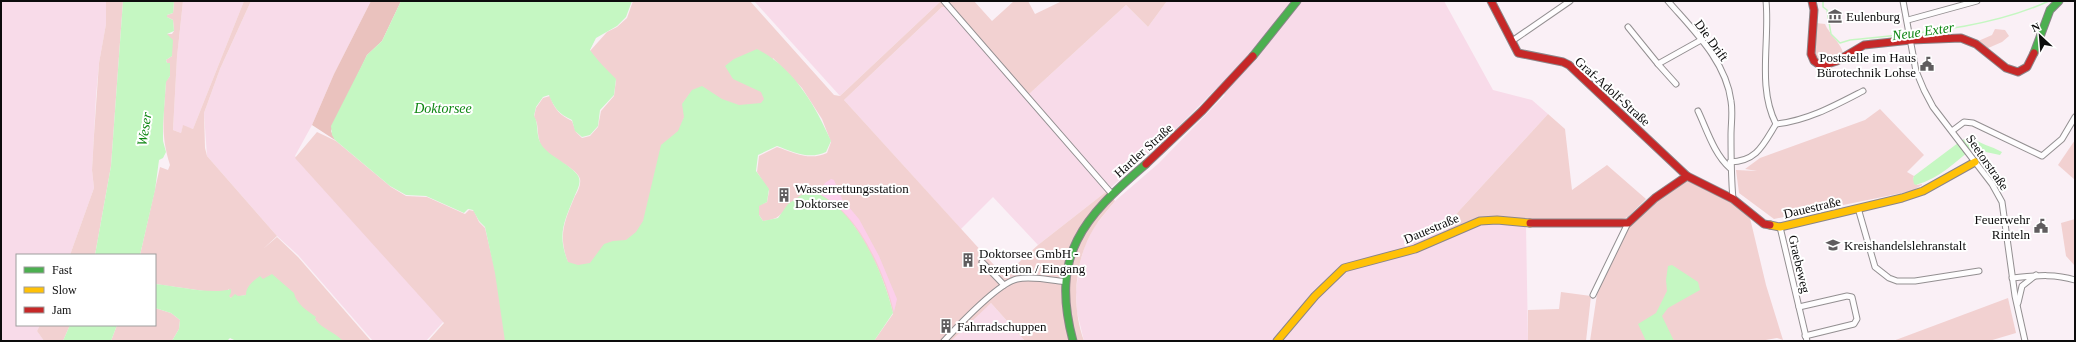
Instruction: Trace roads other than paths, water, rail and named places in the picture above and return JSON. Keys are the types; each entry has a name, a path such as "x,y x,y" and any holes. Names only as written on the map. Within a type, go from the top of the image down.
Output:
{"street":[{"path":"944,1 1112,194"},
{"name":"Hartler Straße","path":"1073,341 1066,306 1066,282 1077,239 1091,216 1112,194 1169,145 1216,96 1260,50 1297,1"},
{"path":"1512,41 1570,1"},
{"name":"Die Drift","path":"1668,1 1701,40 1719,66 1731,101 1730,165 1733,199"},
{"path":"1766,1 1766,88 1771,115 1776,124"},
{"path":"1812,1 1815,18 1808,53 1811,59 1821,66 1837,62 1864,45 1910,35 1967,39 1976,44 2006,68 2018,72 2028,67 2034,58 2050,10 2059,1"},
{"name":"Seetorstraße","path":"1903,1 1908,20 1916,71 1924,90 1933,107 1992,184 2002,202 2012,278 2025,341"},
{"path":"1908,20 1977,1"},
{"name":"Graf-Adolf-Straße","path":"1492,2 1518,53 1563,62 1569,65 1687,176"},
{"path":"1628,27 1676,84"},
{"path":"1658,64 1701,40"},
{"path":"1698,111 1723,162 1730,165 1751,158 1776,124 1789,122 1811,115 1864,91"},
{"path":"1952,131 1964,122 1973,123 2042,156 2049,152 2062,139 2075,117"},
{"name":"Dauestraße","path":"1687,176 1733,199 1764,224 1780,226 1923,191 1974,160"},
{"path":"1594,295 1628,222 1655,198 1687,176"},
{"path":"1858,208 1875,267 1889,278 1897,281 1915,281 1979,271"},
{"name":"Dauestraße","path":"1277,341 1320,291 1344,268 1415,249 1480,220 1543,224 1628,222"},
{"name":"Graebeweg","path":"1780,226 1806,338 1854,324 1857,319 1852,298 1848,296 1799,307"},
{"path":"982,262 1004,284"},
{"path":"2012,278 2037,274 2062,276 2075,280"},
{"path":"2018,311 2019,292 2022,286 2037,274"},
{"path":"944,341 1004,284 1022,278 1066,282"}],"water":[{"name":"Weser","path":"123,1 174,1 173,13 167,15 167,17 173,20 174,31 167,34 173,40 172,56 166,60 167,63 170,63 170,76 166,82 163,125 163,141 166,152 163,158 159,160 155,190 140,254 95,254 111,166"},
{"name":"Doktorsee","path":"401,1 632,1 626,17 617,26 596,38 590,50 616,79 614,95 600,110 598,126 590,135 582,137 575,131 572,120 560,113 555,107 549,95 543,97 536,107 534,116 537,124 539,141 548,152 574,171 579,178 579,185 565,221 562,236 568,262 578,265 590,263 604,244 613,241 626,240 636,232 643,221 661,145 678,131 684,117 682,104 692,90 702,86 722,99 739,105 761,103 764,99 761,92 733,79 725,66 734,59 757,49 770,57 782,66 802,89 818,114 831,141 826,152 820,154 801,154 777,146 758,155 756,171 769,189 767,202 759,206 759,215 763,221 778,218 788,204 809,190 825,198 840,209 853,224 864,241 882,278 893,313 874,341 505,341 495,273 485,227 479,221 473,210 468,209 464,213 426,196 406,195 390,186 335,140 332,135 331,126 367,55 382,41"},
{"path":"1971,137 2002,152 2000,155 1973,148 1940,174 1925,182 1916,185 1914,184 1914,176 1962,140"},
{"path":"1672,265 1698,282 1700,290 1668,308 1662,316 1674,341 1646,341 1638,324 1656,313 1667,291 1666,280 1668,266"},
{"path":"272,274 294,293 297,301 316,317 315,319 318,322 343,341 236,341 230,338 227,341 172,341 179,329 180,320 171,313 156,308 156,284 204,291 223,291 231,289 229,296 231,298 235,294 238,296 246,295 250,284 260,276 263,279"},
{"path":"70,326 117,326 111,341 63,341"}],"waterway":[{"name":"Neue Exter","path":"1823,1 1823,7 1827,10 1831,34 1840,43 1850,40 1926,32 1977,24 2001,18 2049,1"}],"place":[{"name":"Eulenburg","path":"1835,16"},
{"name":"Poststelle im Haus Bürotechnik Lohse","path":"1927,64"},
{"name":"Wasserrettungsstation Doktorsee","path":"784,195"},
{"name":"Feuerwehr Rinteln","path":"2041,226"},
{"name":"Kreishandelslehranstalt","path":"1833,245"},
{"name":"Doktorsee GmbH - Rezeption / Eingang","path":"968,260"},
{"name":"Fahrradschuppen","path":"946,326"}]}
